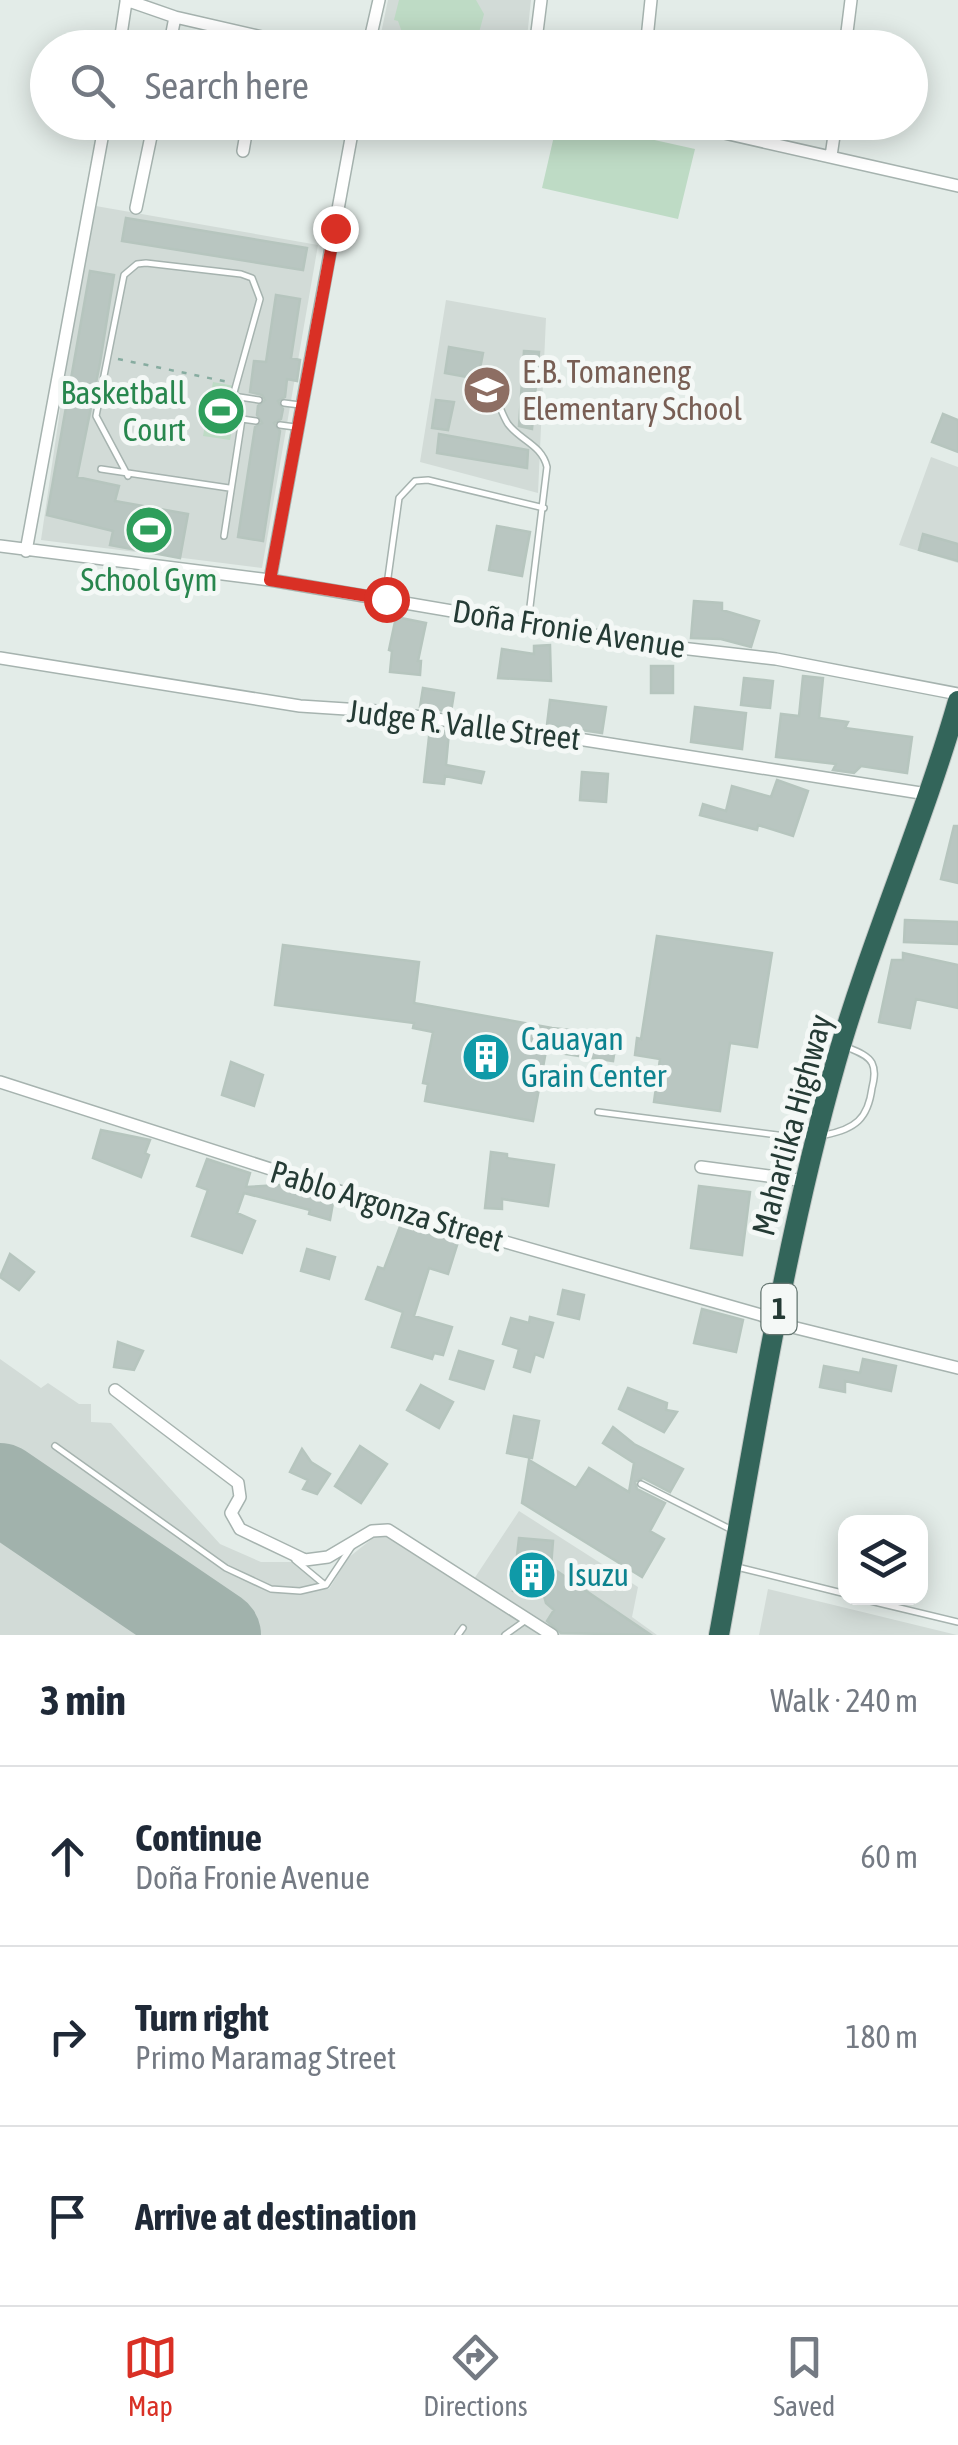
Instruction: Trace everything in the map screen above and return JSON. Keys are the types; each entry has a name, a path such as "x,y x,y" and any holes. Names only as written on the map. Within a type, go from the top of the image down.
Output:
{"highway":[{"name":"Maharlika Highway","path":"720,1635 776,1323 816,1136 842,1045 958,698"}],"street":[{"path":"372,30 379,0"},
{"path":"538,30 541,0"},
{"path":"648,30 651,0"},
{"path":"847,30 851,0"},
{"path":"122,30 126,1 220,30"},
{"path":"172,30 175,17"},
{"path":"26,551 102,140"},
{"path":"136,208 150,140"},
{"path":"244,151 246,140"},
{"path":"270,580 351,140"},
{"path":"759,140 958,186"},
{"path":"832,156 834,140"},
{"name":"Doña Fronie Avenue","path":"0,546 270,580 646,644 776,660 958,698"},
{"name":"Judge R. Valle Street","path":"0,658 300,706 540,733 927,794"},
{"name":"Pablo Argonza Street","path":"0,1082 432,1221 762,1315 776,1323 958,1368"},
{"path":"701,1168 806,1181"},
{"path":"116,1390 232,1476 240,1489 232,1513 240,1529 306,1560 328,1557 372,1531 388,1530 552,1635"}],"lane":[{"path":"128,476 97,422 120,280 129,268 146,263 252,278 260,298 233,396 242,419 224,536"},
{"path":"494,393 510,426 545,456 548,466 528,623"},
{"path":"233,396 259,400"},
{"path":"284,403 300,406"},
{"path":"242,419 256,421"},
{"path":"280,425 295,428"},
{"path":"100,469 229,488"},
{"path":"386,599 399,498 407,486 428,480 544,508"},
{"path":"598,1112 766,1134 816,1136 841,1132 866,1116 873,1064 842,1045"},
{"path":"55,1446 226,1568 272,1589 300,1590 326,1585 354,1544"},
{"path":"641,1484 738,1533"},
{"path":"289,1555 326,1585"},
{"path":"732,1566 838,1592"},
{"path":"887,1605 958,1622"},
{"path":"506,1635 528,1618"},
{"path":"458,1635 463,1628"}],"path":[{"path":"107,357 237,384"}],"shaded area":[{"path":"388,0 531,0 528,30 382,30"},
{"path":"90,205 318,245 262,568 41,540"},
{"name":"E.B. Tomaneng Elementary School","path":"446,300 546,318 538,493 420,462"},
{"path":"931,457 958,467 958,563 899,545"},
{"path":"0,1359 41,1388 48,1383 79,1404 91,1404 91,1422 111,1423 220,1544 261,1562 292,1562 329,1589 348,1558 383,1530 541,1635 0,1635"},
{"path":"519,1511 638,1587 632,1617 657,1635 556,1635 474,1579"},
{"path":"768,1589 957,1635 759,1635"}],"green space":[{"path":"399,0 476,0 484,14 480,30 401,30 394,20"},
{"path":"553,140 654,140 695,149 678,219 542,188"},
{"name":"Basketball Court","path":"213,382 240,387 230,440 203,436"}],"building":[{"path":"126,218 307,248 303,270 122,241"},
{"path":"90,271 114,275 77,477 119,486 115,501 188,514 180,558 110,545 113,531 47,515"},
{"path":"276,295 300,299 291,358 300,360 297,381 287,379 285,397 278,401 283,409 281,419 274,423 280,431 263,541 238,537 255,427 262,423 257,415 258,406 265,400 250,392 254,361 266,362"},
{"path":"449,347 483,353 478,379 445,373"},
{"path":"524,351 539,352 532,429 519,426"},
{"path":"436,400 454,402 448,430 432,428"},
{"path":"943,414 958,420 958,452 932,442"},
{"path":"439,434 528,450 527,468 437,453"},
{"path":"497,526 530,532 522,576 489,570"},
{"path":"923,534 958,544 958,561 919,550"},
{"path":"694,601 722,603 722,610 759,621 751,647 721,639 691,638"},
{"path":"396,617 426,623 418,661 420,675 390,672 389,650"},
{"path":"550,645 551,681 498,678 502,649 534,654 534,646"},
{"path":"651,666 673,666 673,693 651,693"},
{"path":"803,676 823,678 819,718 848,722 845,728 912,737 907,773 861,766 854,773 833,770 836,764 776,757 781,714 799,716"},
{"path":"744,678 773,681 770,708 741,705"},
{"path":"423,688 454,693 451,712 420,707"},
{"path":"550,700 606,707 602,733 547,725"},
{"path":"695,707 746,713 742,749 691,742"},
{"path":"430,728 449,732 446,765 484,772 481,783 445,776 444,784 424,782"},
{"path":"582,772 608,774 606,802 580,800"},
{"path":"777,780 808,791 793,836 758,825 757,830 700,815 703,804 726,811 732,786 771,797"},
{"path":"954,826 958,826 958,883 941,879"},
{"path":"905,920 958,922 958,944 904,942"},
{"path":"657,936 772,953 757,1047 730,1043 720,1111 654,1102 660,1059 635,1055"},
{"path":"283,945 419,962 414,1003 552,1028 617,1035 613,1061 546,1051 533,1121 425,1101 428,1084 423,1083 433,1032 413,1028 414,1023 275,1005"},
{"path":"903,953 958,965 958,1008 916,999 910,1028 879,1022 892,960 903,960"},
{"path":"231,1062 263,1075 254,1106 222,1095"},
{"path":"101,1130 150,1140 141,1177 93,1158"},
{"path":"491,1152 554,1165 548,1206 502,1199 502,1209 485,1208"},
{"path":"207,1159 250,1173 246,1187 298,1188 308,1191 314,1200 333,1203 330,1220 309,1214 310,1210 244,1193 237,1213 255,1221 242,1253 192,1236 208,1190 197,1186"},
{"path":"699,1186 750,1192 742,1255 691,1248"},
{"path":"402,1221 458,1242 448,1274 429,1268 414,1316 452,1327 443,1355 434,1353 432,1359 392,1347 403,1312 366,1299 378,1267 384,1269"},
{"path":"307,1249 335,1257 329,1279 301,1271"},
{"path":"10,1254 34,1272 19,1290 0,1277"},
{"path":"563,1290 584,1295 579,1319 558,1314"},
{"path":"702,1309 743,1320 736,1352 694,1343"},
{"path":"530,1317 553,1323 543,1357 535,1354 530,1372 514,1367 519,1349 503,1344 511,1318 529,1323"},
{"path":"118,1342 143,1351 134,1370 114,1367"},
{"path":"459,1351 493,1361 484,1389 450,1379"},
{"path":"863,1359 896,1366 891,1391 845,1381 845,1392 820,1387 824,1366 860,1373"},
{"path":"421,1385 453,1402 439,1428 407,1410"},
{"path":"628,1388 667,1403 666,1410 677,1412 664,1432 619,1409"},
{"path":"514,1416 539,1421 532,1458 507,1453"},
{"path":"613,1427 634,1444 683,1469 670,1492 643,1478 635,1482 637,1489 665,1503 650,1531 664,1539 642,1577 522,1503 529,1460 576,1488 589,1468 629,1492 634,1463 603,1443"},
{"path":"360,1446 387,1464 361,1503 335,1486"},
{"path":"302,1449 311,1462 330,1474 317,1494 303,1489 308,1480 290,1472"},
{"path":"519,1538 553,1541 551,1567 651,1635 561,1633 547,1621 554,1610 544,1596 513,1591"}],"runway":[{"path":"0,1488 216,1635"}],"place":[{"name":"E.B. Tomaneng Elementary School","path":"487,390"},
{"name":"Basketball Court","path":"221,411"},
{"name":"School Gym","path":"149,530"},
{"name":"Cauayan Grain Center","path":"486,1057"},
{"name":"Isuzu","path":"532,1575"}],"route":[{"path":"335,228 295,428 270,580 386,599"}]}
